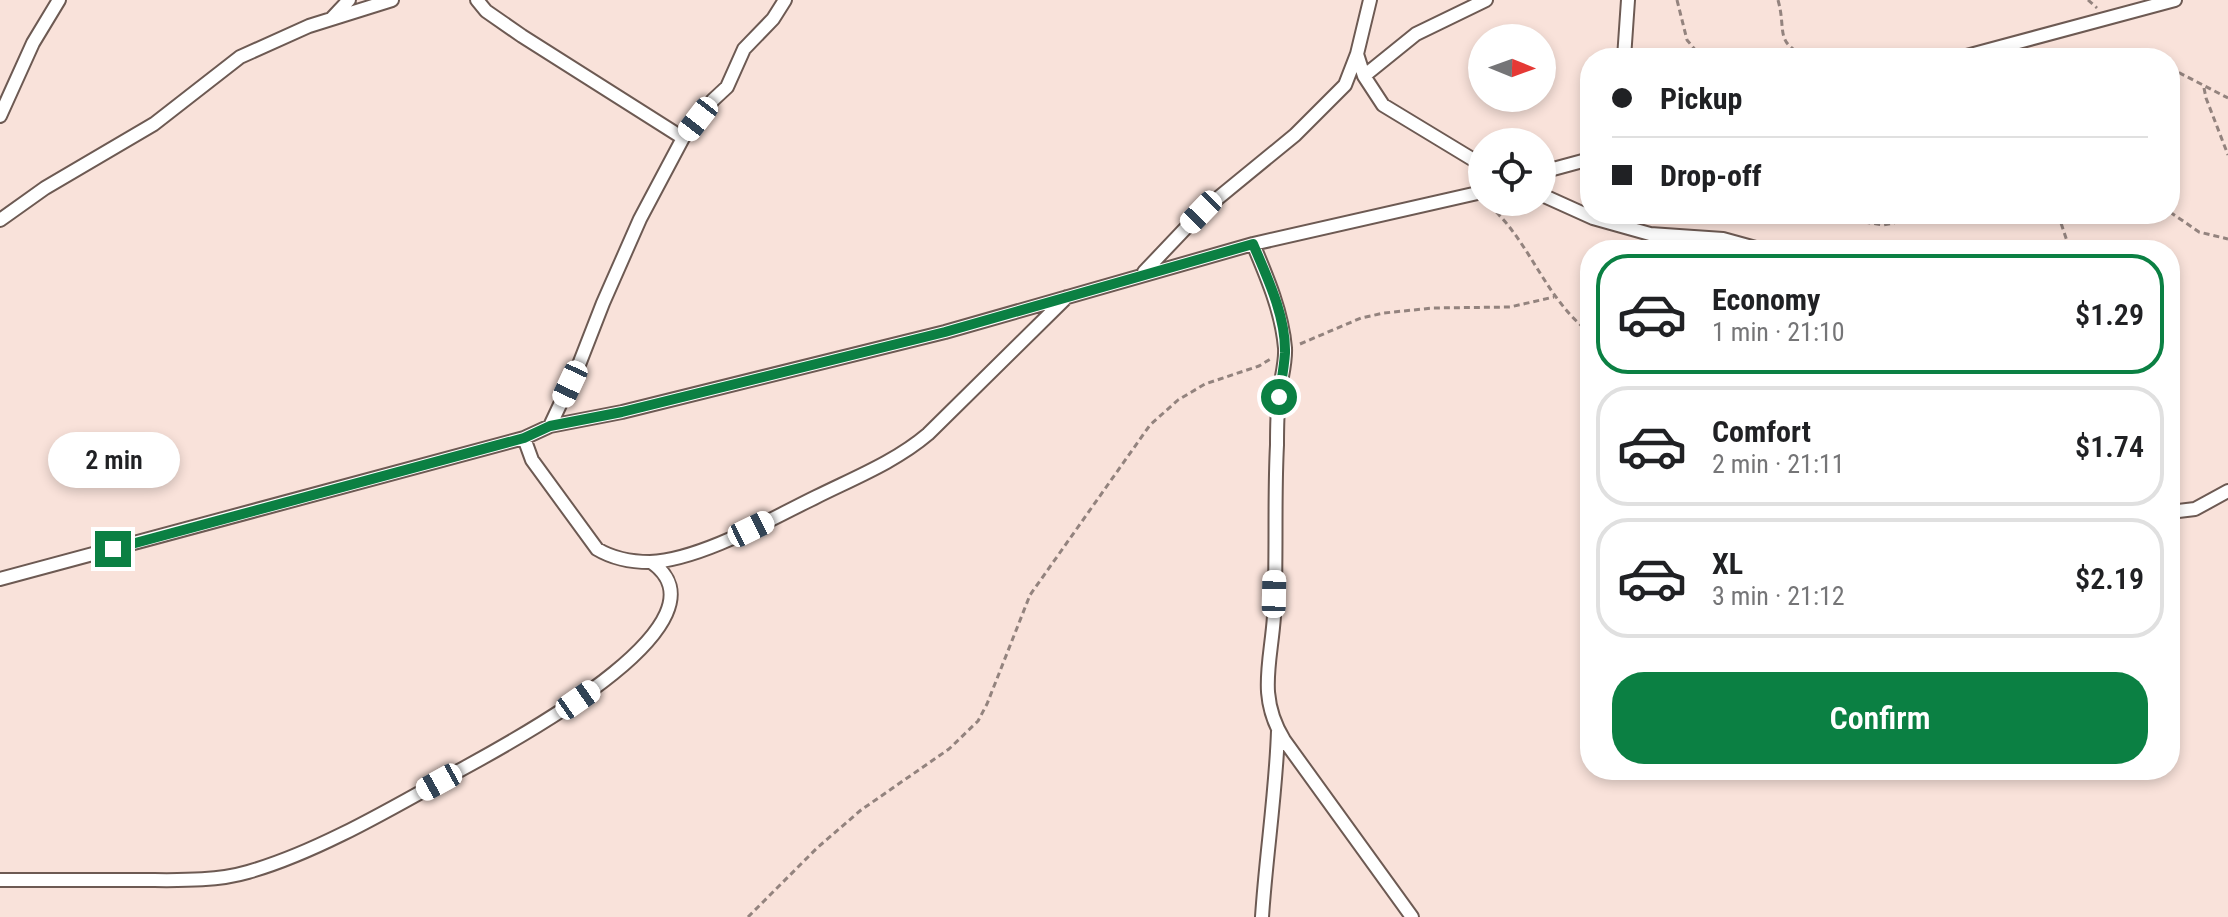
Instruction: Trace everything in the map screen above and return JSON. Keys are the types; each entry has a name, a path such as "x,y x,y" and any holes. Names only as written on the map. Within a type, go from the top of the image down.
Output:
{"street":[{"path":"0,116 33,43 59,0"},
{"path":"332,18 349,0"},
{"path":"0,220 45,188 154,124 240,57 271,41 332,18 392,0"},
{"path":"477,0 486,11 522,36 683,138"},
{"path":"550,426 640,219 683,138 727,87 744,49 773,19 785,0"},
{"path":"1142,274 1201,212 1295,135 1345,85 1357,54 1370,0"},
{"path":"1364,76 1416,34 1486,0"},
{"path":"1625,48 1628,0"},
{"path":"1996,48 2175,0"},
{"path":"1357,54 1364,76 1383,105 1468,157"},
{"path":"1556,168 1580,162"},
{"path":"0,579 524,438 550,426 622,412 945,332 1253,244 1468,195"},
{"path":"1556,201 1580,212"},
{"path":"1614,224 1650,234 1727,240"},
{"path":"1253,244 1272,290 1285,350 1274,488 1274,618 1267,699 1278,731 1412,917"},
{"path":"524,438 532,460 597,549 609,556 651,562 681,556 725,540 904,453 928,434 1070,294"},
{"path":"2180,511 2195,509 2228,491"},
{"path":"0,880 179,880 247,872 315,845 386,811 554,717 602,684 635,654 655,634 670,604 667,577 651,562"},
{"path":"1262,917 1278,731"}],"path":[{"path":"1677,0 1687,40 1694,48"},
{"path":"1778,0 1784,41 1790,48"},
{"path":"2180,74 2228,98"},
{"path":"2204,88 2228,155"},
{"path":"1501,216 1554,297 1580,323"},
{"path":"2180,219 2199,232 2228,239"},
{"path":"748,917 817,848 861,810 949,749 978,721 1030,595 1150,425 1178,400 1205,384 1259,366 1285,350 1361,318 1433,308 1510,307 1554,297"}],"route":[{"path":"113,549 524,438 550,426 622,412 945,332 1253,244 1279,314 1285,350 1279,397"}]}
